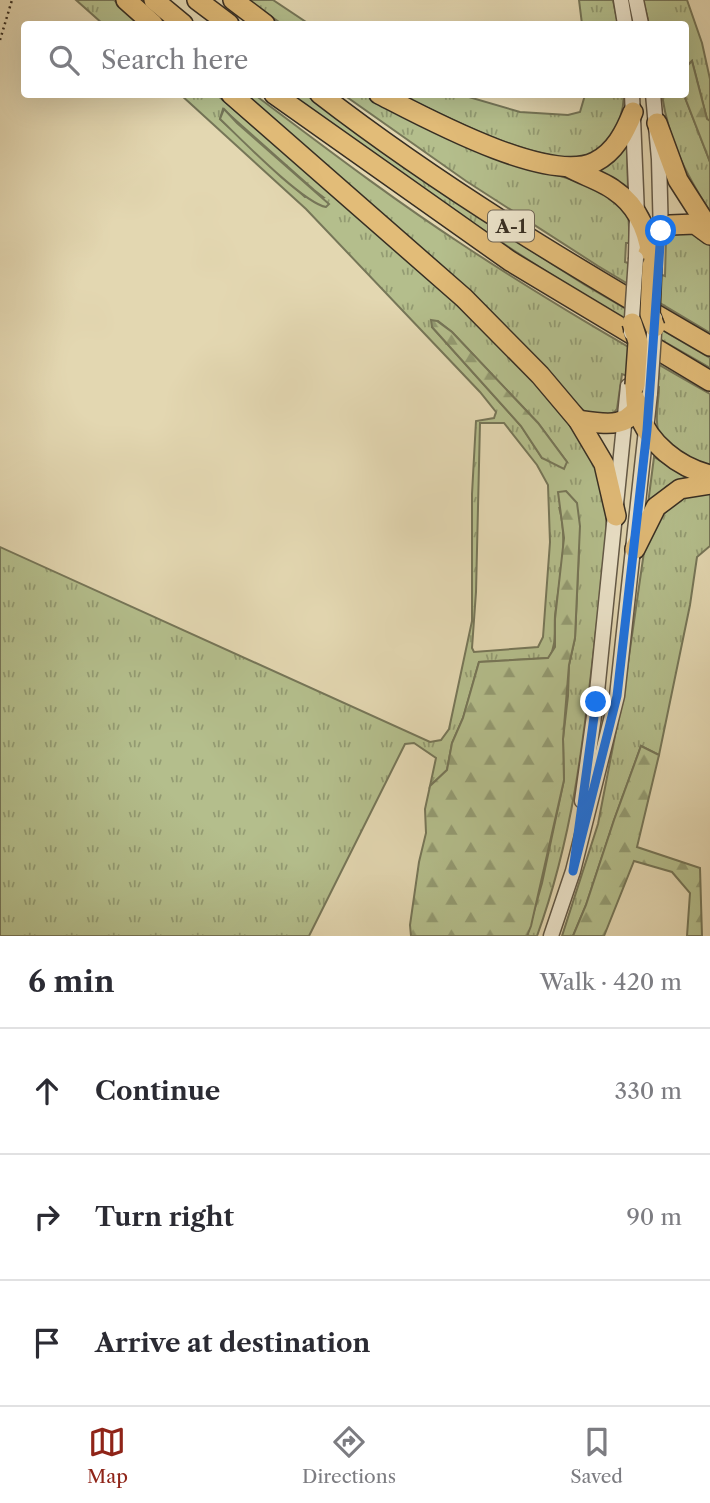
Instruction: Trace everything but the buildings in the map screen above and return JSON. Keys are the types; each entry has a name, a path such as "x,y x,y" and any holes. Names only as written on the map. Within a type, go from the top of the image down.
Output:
{"highway":[{"path":"126,0 150,21"},
{"path":"154,0 179,21"},
{"path":"197,0 225,21"},
{"path":"233,0 261,21"},
{"path":"236,98 464,298 540,375 578,420 604,464 616,516"},
{"name":"A-1","path":"280,98 510,261 710,381"},
{"name":"A-1","path":"326,98 529,237 710,346"},
{"path":"387,98 483,143 543,164 570,168 614,190 637,214 650,255 649,314 655,330 648,340 631,416"},
{"path":"570,168 594,162 610,150 624,134 632,103"},
{"path":"657,123 678,180 710,232"},
{"path":"639,387 638,342 632,318 641,300 650,255 670,225 695,224 710,232"},
{"path":"578,420 608,424 631,416"},
{"path":"631,416 647,430 661,449 680,464 710,475"},
{"path":"635,549 656,508 680,489 710,484"}],"street":[{"path":"621,0 624,21"},
{"path":"636,0 640,21"},
{"path":"650,255 657,123 654,98"},
{"path":"632,103 637,214"},
{"path":"551,936 573,871 617,696 647,430 639,387"},
{"path":"573,871 596,702 616,516 631,416"}],"path":[{"path":"0,40 12,0"}],"green space":[{"path":"76,0 114,0 136,21 100,21"},
{"path":"247,0 273,0 304,21 278,21"},
{"path":"579,0 613,0 617,21 582,21"},
{"path":"643,0 687,0 702,43 710,79 710,121 707,119 692,61 689,64 689,21 648,21"},
{"path":"692,61 707,119 710,121 710,162 685,98 689,98 689,64"},
{"path":"184,98 220,98 382,238 479,325 544,390 580,438 594,463 605,502 606,545 582,747 569,822 550,898 537,936 527,936 542,883 564,780 563,739 569,665 575,638 579,551 559,507 563,547 552,653 549,658 479,662 463,718 452,743 447,770 430,786 436,758 414,743 405,744 309,936 0,936 0,547 430,742 441,740 449,729 472,621 472,494 476,421 494,418 496,412 306,209","holes":["223,109 323,197 305,197 220,119","438,321 452,332 538,423 567,462 542,458 521,426 432,327","480,423 504,423 537,465 548,485 550,542 543,637 538,647 474,652 472,648"]},
{"path":"245,98 259,98 383,190 493,265 710,394 710,466 677,451 661,437 657,419 659,387 622,374 617,409 612,415 585,412 466,293"},
{"path":"295,98 310,98 496,228 585,285 710,358 710,368 597,303 434,197"},
{"path":"348,98 373,98 501,157 576,181 603,193 628,211 630,243 626,243 625,262 665,276 666,239 688,233 705,239 710,243 710,333 598,266 466,181"},
{"path":"406,98 472,98 520,112 568,115 580,112 584,98 624,98 620,117 610,138 593,153 583,157 560,158 530,150 455,121"},
{"path":"663,98 685,98 710,162 710,212 679,156"},
{"path":"224,109 329,204 326,207 316,203 272,169 220,119"},
{"path":"627,145 628,191 594,171 609,163"},
{"path":"431,320 437,321 452,332 538,423 567,462 564,469 542,458 521,426 432,327"},
{"path":"654,457 687,477 667,486 648,504"},
{"path":"710,490 710,546 697,557 690,605 659,755 641,746 586,905 573,936 562,936 598,824 625,684 646,538 662,515 683,497"},
{"path":"566,491 577,503 580,526 575,638 569,665 563,739 564,780 531,926 527,936 411,936 410,925 426,833 425,809 430,786 447,770 452,743 463,718 479,662 548,658 555,647 555,619 564,538 558,492"},
{"path":"641,746 659,755 637,847 700,868 702,936 687,936 690,893 672,872 634,861 604,936 573,936 586,905"}],"route":[{"path":"596,702 573,871 617,696 647,430 661,231"}]}
